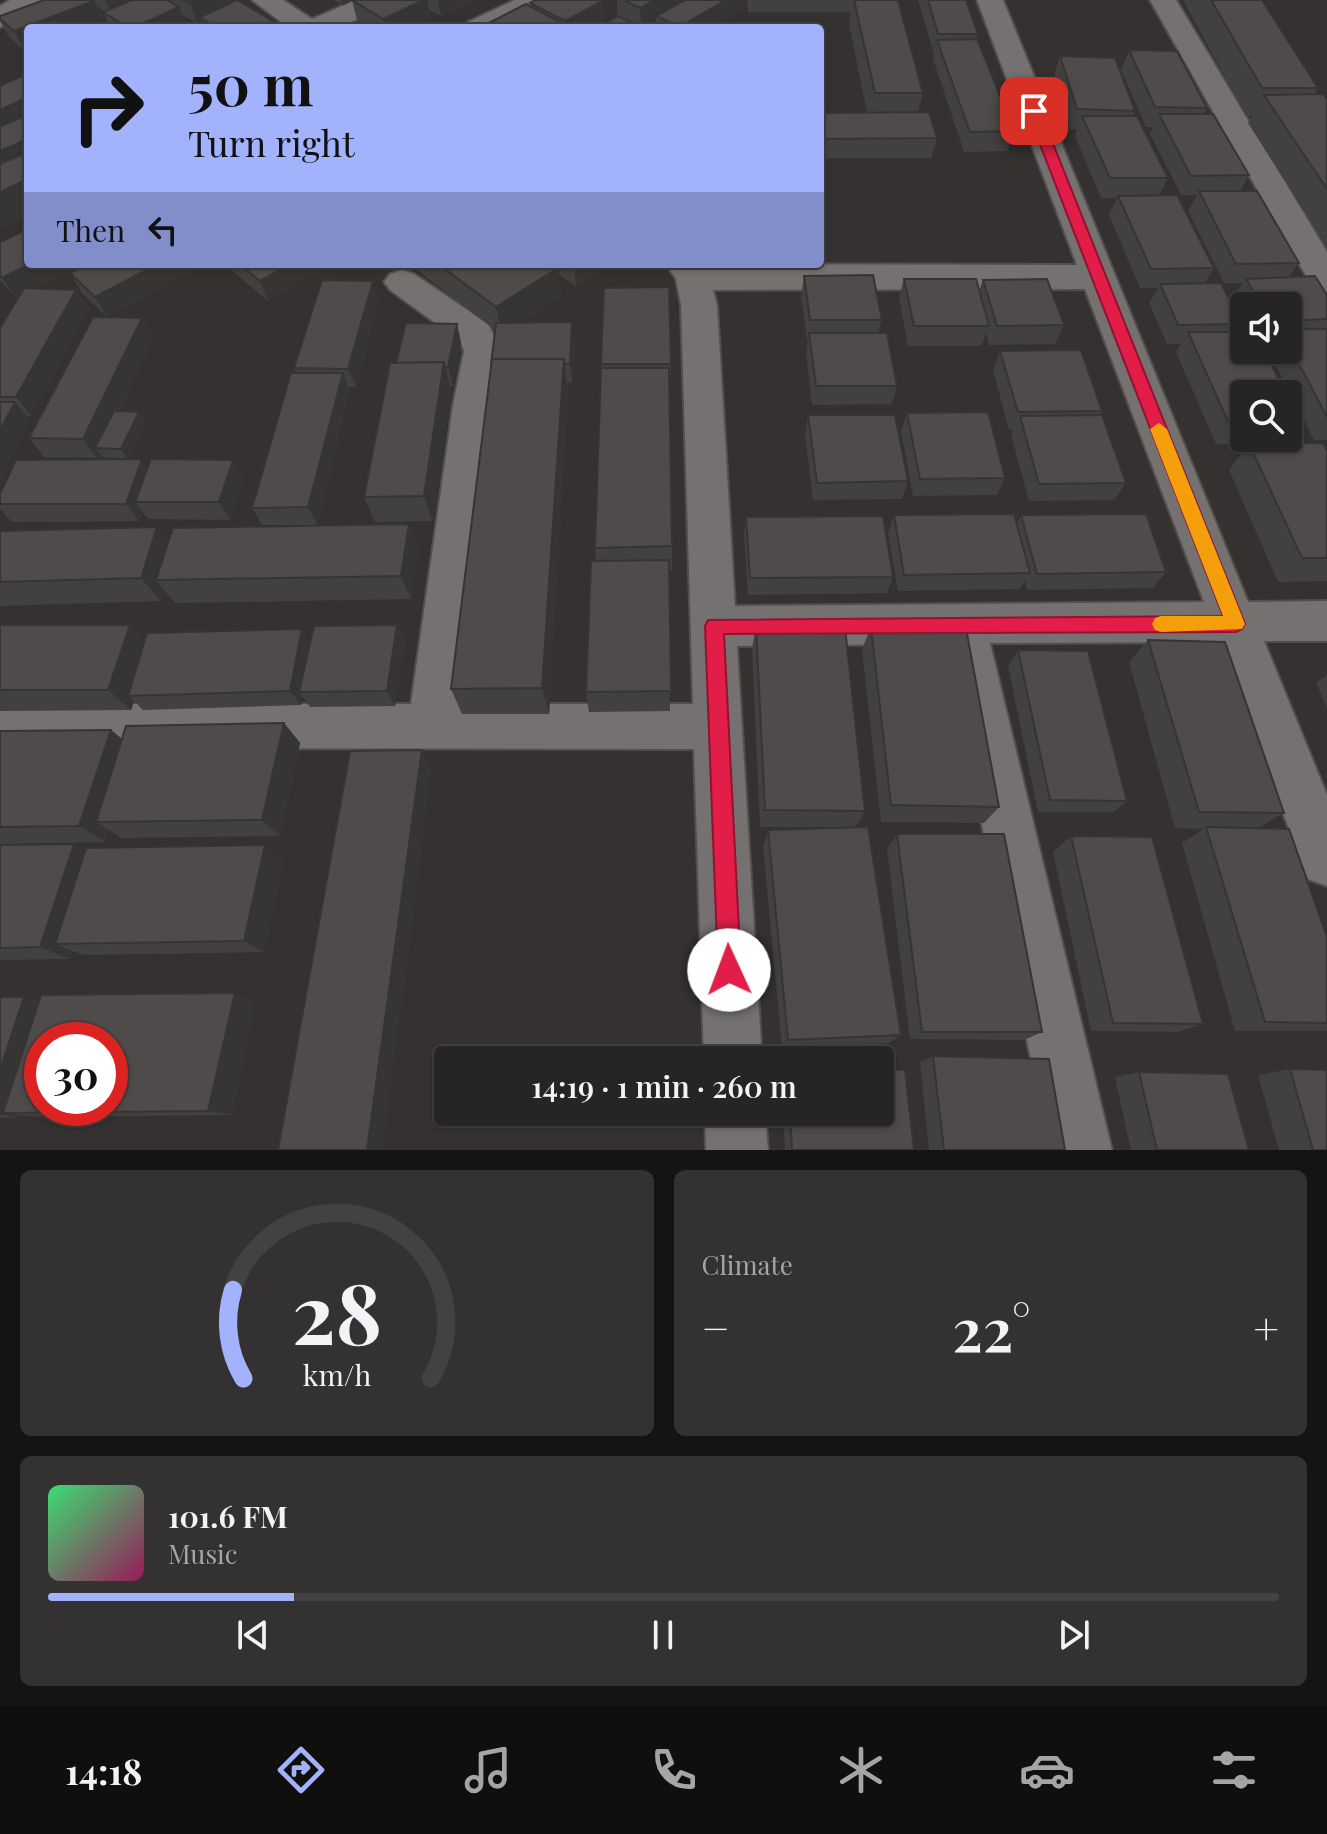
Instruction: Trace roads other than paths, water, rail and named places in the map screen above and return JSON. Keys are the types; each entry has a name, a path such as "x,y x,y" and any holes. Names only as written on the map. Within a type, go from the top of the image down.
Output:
{"street":[{"path":"0,19 18,6 37,0"},
{"path":"265,0 301,24"},
{"path":"323,24 379,0"},
{"path":"486,24 536,0"},
{"path":"990,0 1327,860"},
{"path":"1163,0 1327,281"},
{"path":"732,1046 699,305 688,271 1099,277"},
{"path":"402,282 475,333 483,351 472,405 432,726"},
{"path":"714,626 1327,621"},
{"path":"963,625 1081,1150"},
{"path":"0,726 358,750 432,726 718,727"},
{"path":"736,1126 737,1150"}]}
